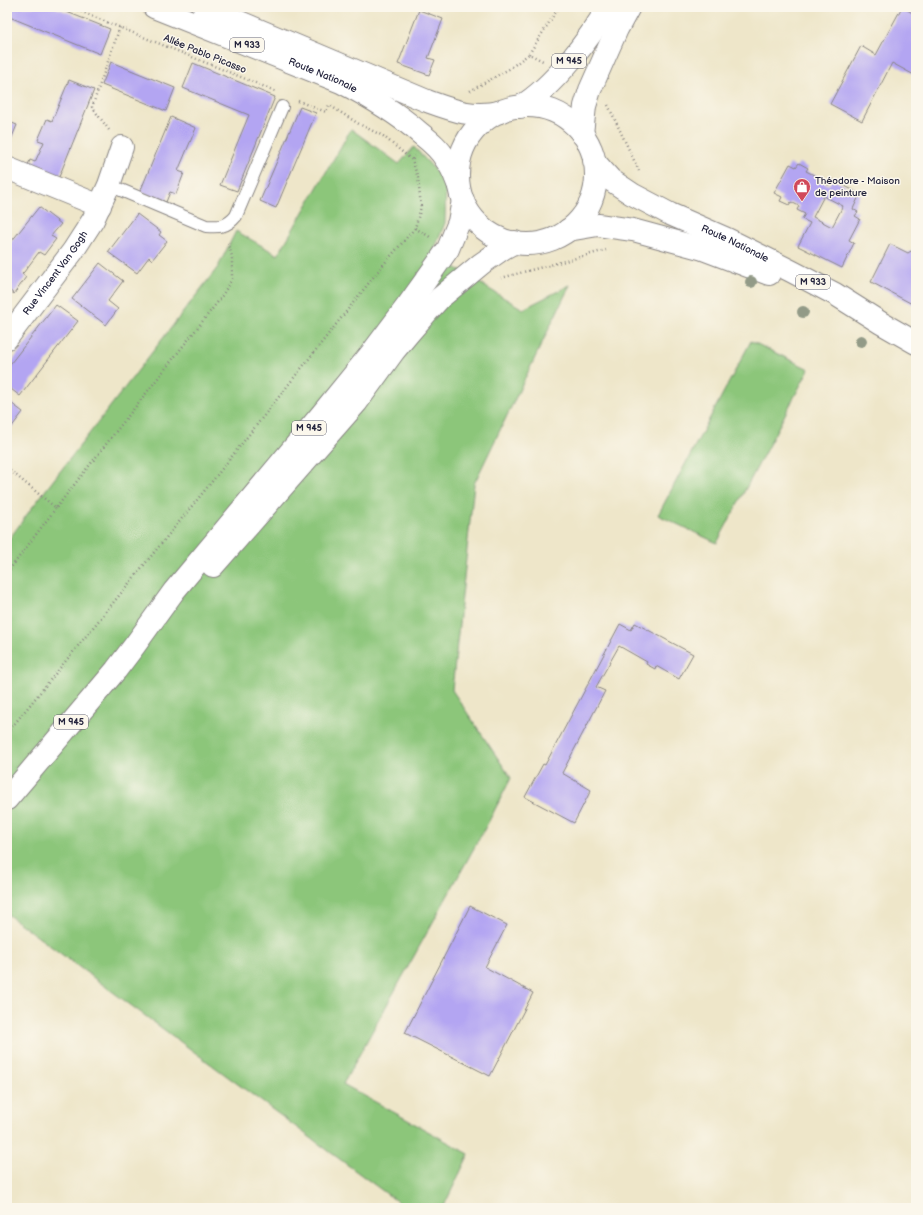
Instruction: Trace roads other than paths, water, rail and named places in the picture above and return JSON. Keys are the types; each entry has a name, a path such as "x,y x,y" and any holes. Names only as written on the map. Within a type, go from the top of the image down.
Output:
{"main road":[{"name":"Route Nationale","path":"154,7 341,82 389,108 440,151 453,170 461,194"},
{"name":"Route Nationale","path":"204,7 447,109 478,115 510,109"},
{"name":"M 945","path":"510,109 538,95 560,72 591,33 608,7"},
{"name":"M 945","path":"582,134 585,106 590,90 617,29 629,7"},
{"path":"536,107 558,114 571,123 582,134 594,161 596,177 591,200 584,213 568,230 546,241 531,243 515,242 493,235 481,226 470,214 461,194 458,171 461,154 468,138 479,125 486,120 510,109 536,107"},
{"name":"Rue Vincent Van Gogh","path":"7,338 73,251 93,220 109,185 122,147"},
{"name":"Route Nationale","path":"594,161 611,180 632,194 670,214 727,239 835,294 916,343"},
{"path":"7,168 100,206"},
{"name":"M 945","path":"7,799 135,645 174,591 369,356 437,266 448,249 455,233 462,211 461,194"},
{"name":"Route Nationale","path":"568,230 592,226 608,226 640,232 703,249 835,300 881,323"},
{"name":"M 945","path":"135,645 185,597 357,402 394,351 440,298 481,264 515,242"}],"lane":[{"path":"109,185 206,226 216,227 225,225 232,221 236,216 282,107"}],"place":[{"name":"Théodore - Maison de peinture","path":"802,202"}]}
